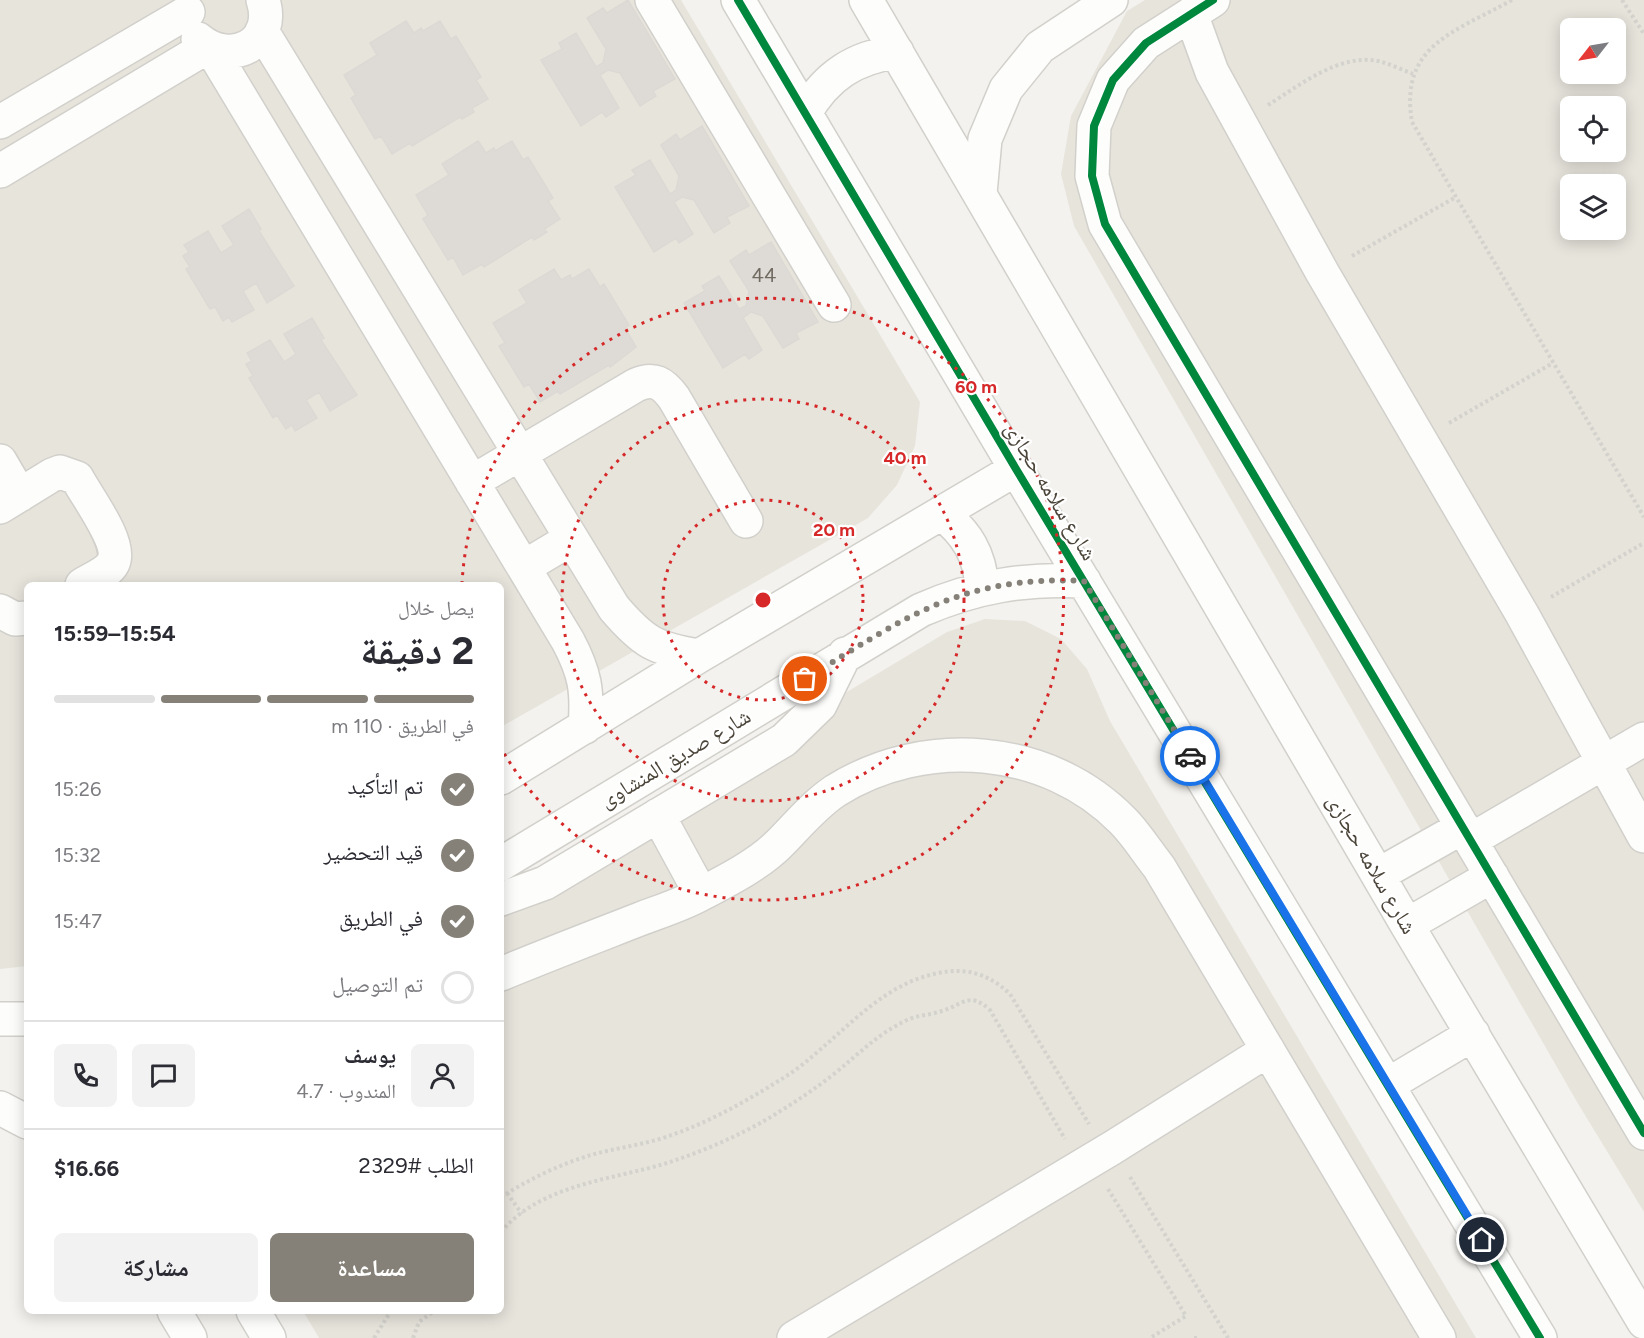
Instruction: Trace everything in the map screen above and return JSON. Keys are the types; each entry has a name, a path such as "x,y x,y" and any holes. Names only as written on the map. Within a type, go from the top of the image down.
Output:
{"street":[{"path":"652,0 834,304"},
{"name":"شارع سلامه حجازى","path":"738,0 1016,469 1389,1084 1540,1338"},
{"name":"شارع سلامه حجازى","path":"866,0 1407,925 1644,1322"},
{"path":"980,193 986,139 1006,89 1040,47 1111,0"},
{"path":"0,122 190,6 196,38 210,49 524,567 582,667 588,697 585,727"},
{"path":"1644,836 1522,614 1322,272 1212,72 1202,7 1146,42 1113,80 1094,126 1092,176 1106,224 1644,1133"},
{"path":"0,171 210,49 231,53 250,46 262,16"},
{"path":"262,16 519,453 614,608 636,634 666,651 699,656"},
{"path":"805,113 815,97 842,70 878,54 897,52"},
{"path":"472,482 636,385 647,380 657,381 666,387 674,398 746,520"},
{"path":"0,460 10,501 60,472 77,478 116,549 113,564 87,582"},
{"path":"504,776 699,656 1016,469"},
{"path":"941,513 967,537 981,570 982,587"},
{"path":"524,567 571,538"},
{"name":"شارع صديق المنشاوى","path":"504,862 921,610 982,587 1027,580 1084,581"},
{"path":"0,611 15,619 24,618"},
{"path":"504,898 545,883 784,740 820,705 845,654"},
{"path":"1378,875 1467,834 1644,739"},
{"path":"504,973 701,894 778,846 804,816 834,792 869,773 905,761 963,753 1022,761 1076,784 1122,820 1159,867 1439,1338"},
{"path":"658,816 701,894"},
{"path":"1407,925 1492,876"},
{"path":"0,1019 24,1019"},
{"path":"1389,1084 1473,1034"},
{"path":"794,1338 1098,1157 1268,1050"},
{"path":"0,1108 24,1120"},
{"path":"176,1314 190,1338"},
{"path":"255,1314 269,1338"}],"path":[{"path":"1512,0 1437,42 1423,56 1413,74 1408,98 1412,122 1644,517"},
{"path":"1622,0 1644,34"},
{"path":"1241,122 1315,76 1346,62 1380,61 1413,74"},
{"path":"1322,272 1456,197"},
{"path":"1420,440 1553,363"},
{"path":"1522,614 1644,543"},
{"path":"504,1195 551,1171 591,1155 667,1137 704,1123 750,1099 793,1071 882,1000 909,982 954,971 975,972 995,980 1010,994 1186,1316 1150,1338"},
{"path":"504,1229 522,1214 562,1192 593,1181 668,1163 739,1134 805,1095 883,1032 910,1018 948,1009 965,999 975,1000 990,1010 1228,1338"},
{"path":"507,1193 522,1214"},
{"path":"374,1338 389,1314"},
{"path":"413,1338 419,1322 430,1314"}],"shaded area":[{"path":"0,0 681,0 920,402 915,446 897,485 868,518 504,725 504,582 24,582 24,966 0,969"},
{"path":"1145,0 1644,0 1644,1212 1577,1102 1074,226 1061,174 1071,116 1127,11"},
{"path":"985,619 1025,621 1061,639 1087,669 1110,721 1476,1338 319,1338 305,1314 504,1314 504,897 947,632"}],"building":[{"path":"628,0 675,79 653,91 656,96 640,106 620,73 608,70 600,75 619,108 606,117 602,112 581,126 541,60 562,49 559,43 576,33 596,67 603,63 606,49 587,18 603,8 607,13"},
{"path":"406,21 414,33 421,28 423,31 440,21 451,39 456,36 481,77 476,80 488,99 472,108 474,112 462,119 460,117 412,146 410,143 392,154 381,136 375,139 351,98 356,95 344,75 377,55 370,43"},
{"path":"702,126 749,206 727,217 730,223 714,233 694,200 682,197 674,202 693,234 679,243 676,238 654,252 615,187 636,175 632,170 650,160 670,194 676,190 679,176 661,145 676,134 680,140"},
{"path":"478,141 486,153 494,148 495,151 512,141 523,160 528,157 553,198 548,201 560,219 544,229 547,232 534,240 532,237 484,267 482,264 463,275 453,257 448,260 423,219 428,215 416,195 449,175 442,164"},
{"path":"249,209 261,229 259,231 294,286 267,303 256,283 243,291 254,310 232,322 229,317 223,321 215,307 210,309 186,269 190,267 183,256 189,252 184,245 208,231 221,253 234,245 222,226"},
{"path":"771,242 818,322 796,333 799,339 783,348 763,316 751,312 743,318 762,350 749,359 745,354 723,368 684,303 705,291 702,286 719,276 739,309 746,306 749,291 730,261 746,250 749,255"},
{"path":"554,269 561,280 570,275 572,279 589,269 600,287 604,284 629,325 625,328 636,347 610,367 609,365 560,394 558,391 540,402 529,384 524,387 499,346 505,343 493,323 527,303 519,290"},
{"path":"312,318 324,338 321,340 357,395 330,411 319,392 306,400 317,418 295,431 292,425 286,429 277,415 273,418 249,378 253,376 246,364 252,361 247,353 270,340 284,362 296,354 284,334"}],"cycle path":[{"path":"738,0 1016,469 1540,1338"},
{"path":"1213,0 1146,43 1113,80 1094,126 1092,176 1105,224 1644,1133"}],"way so far":[{"path":"805,679 921,610 951,597 982,587 1016,581 1050,579 1084,581 1190,756"}],"route":[{"path":"1190,756 1482,1240"}]}
